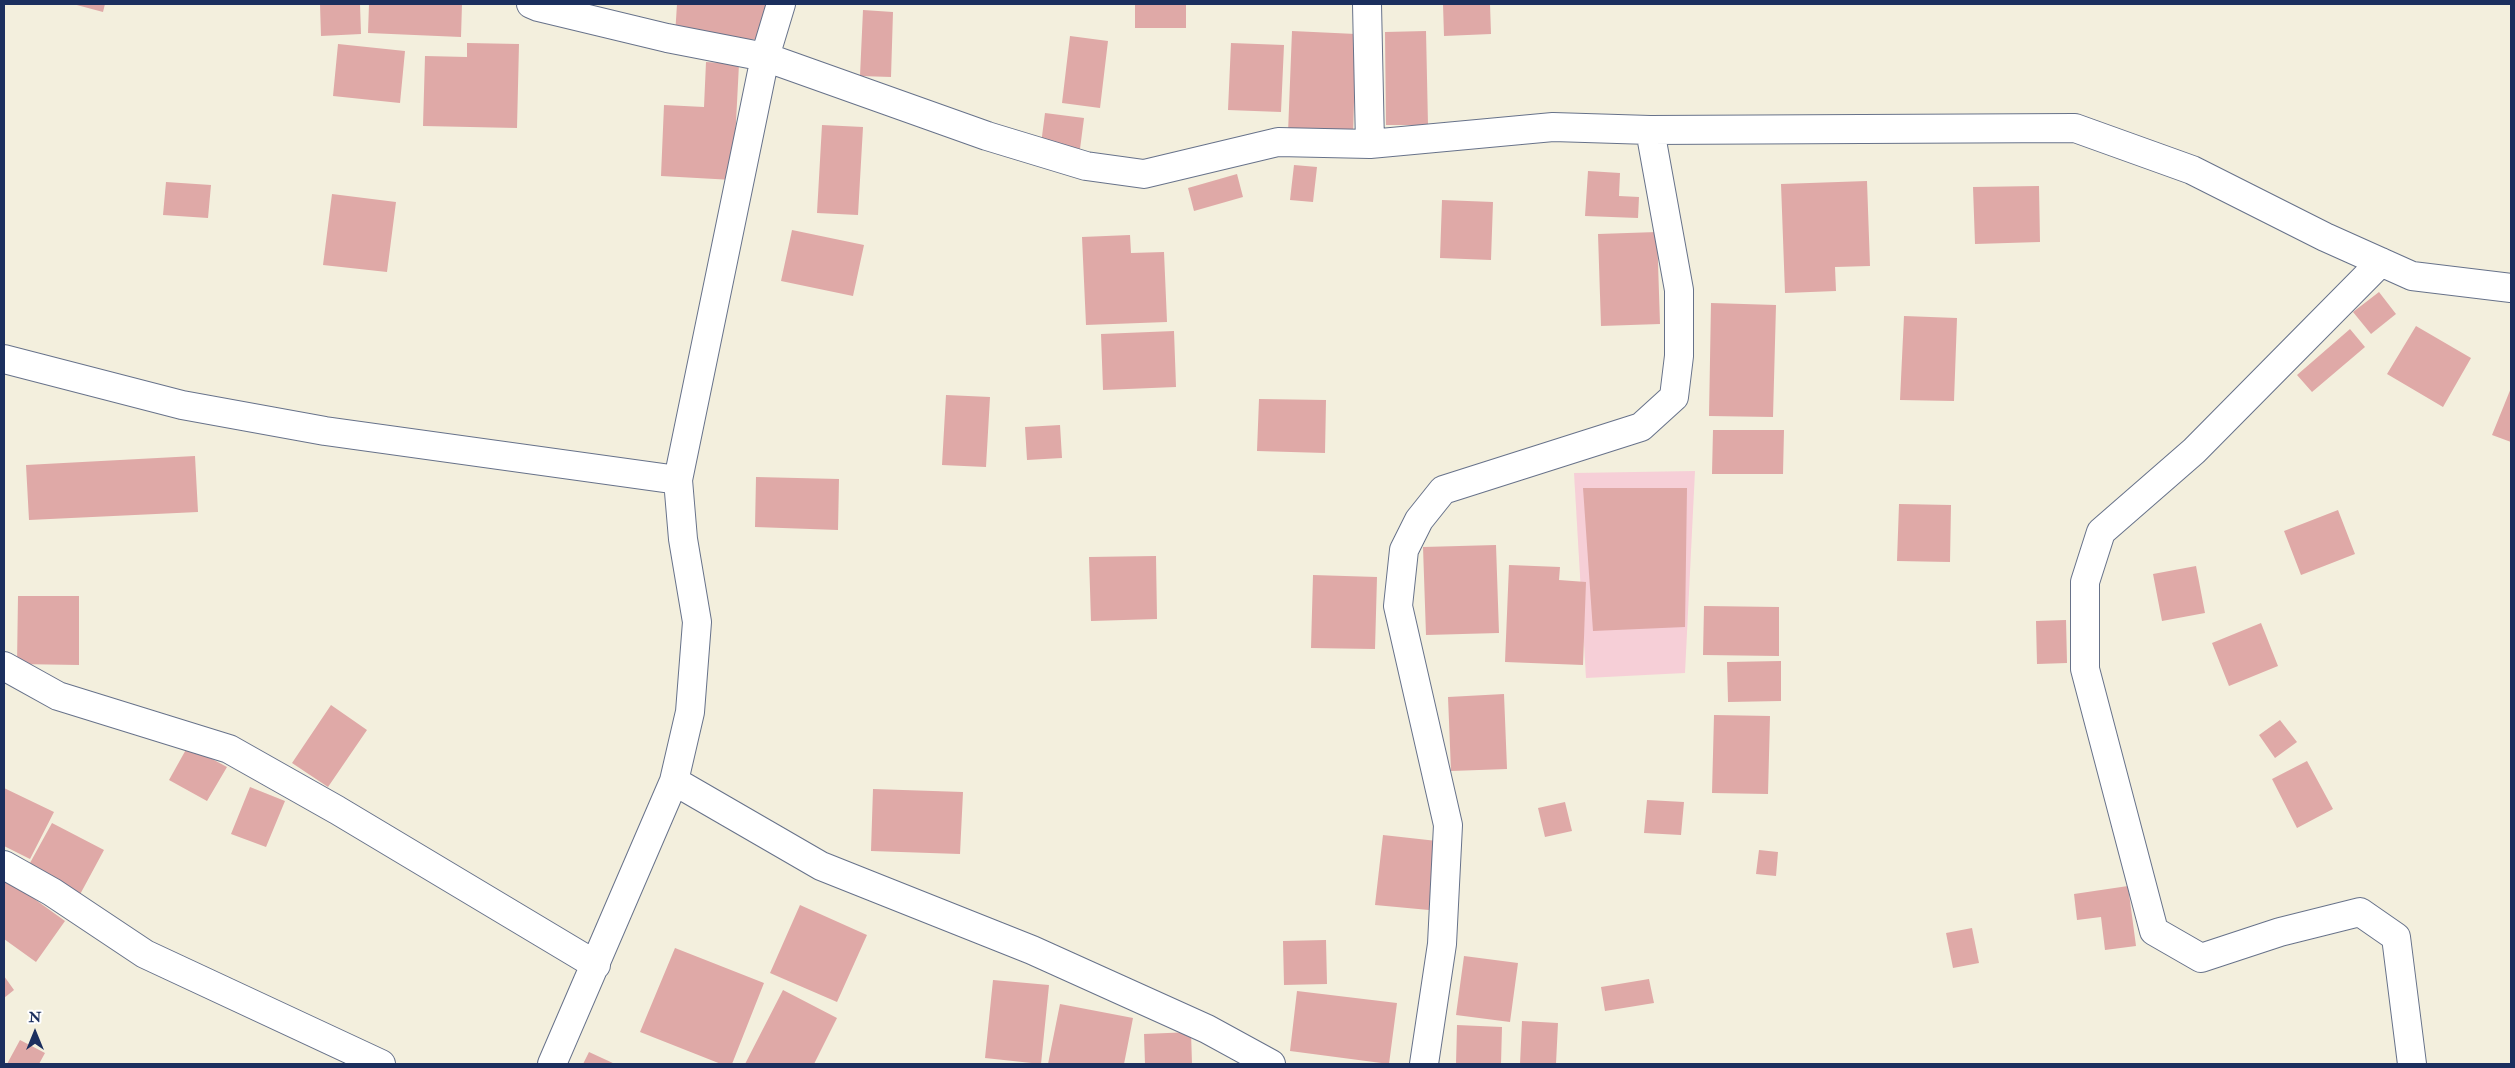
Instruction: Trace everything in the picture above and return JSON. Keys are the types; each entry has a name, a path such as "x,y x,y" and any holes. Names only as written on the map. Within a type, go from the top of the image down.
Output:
{"street":[{"path":"532,4 667,38 765,57 987,136 1086,166 1144,174 1278,142 1370,144 1553,127 1650,130 2075,128 2192,170 2325,237 2412,276 2511,288"},
{"path":"552,1064 674,781 690,712 697,622 683,539 678,480 765,57 781,4"},
{"path":"1367,4 1370,144"},
{"path":"1424,1064 1442,944 1448,825 1398,606 1404,550 1419,520 1443,490 1641,427 1674,397 1679,356 1679,290 1650,130"},
{"path":"2380,262 2194,451 2100,532 2084,582 2084,669 2154,931 2201,958 2280,932 2360,912 2396,937 2412,1064"},
{"path":"4,359 182,405 306,428 678,480"},
{"path":"4,666 58,696 229,749 337,810 596,964"},
{"path":"674,781 821,866 1032,950 1207,1029 1271,1064"},
{"path":"4,865 52,892 146,954 381,1064"}],"shaded area":[{"path":"1695,471 1685,673 1586,678 1574,473"}],"building":[{"path":"73,4 105,4 103,12"},
{"path":"320,4 360,4 361,34 321,36"},
{"path":"369,4 462,4 461,37 368,33"},
{"path":"677,4 767,4 766,40 675,36"},
{"path":"1135,4 1186,4 1186,28 1135,28"},
{"path":"1443,4 1490,4 1491,34 1444,36"},
{"path":"863,10 893,12 891,77 860,76"},
{"path":"1292,31 1356,34 1353,136 1288,133"},
{"path":"1426,31 1428,125 1386,125 1385,32"},
{"path":"1070,36 1108,41 1100,108 1062,103"},
{"path":"467,43 519,44 517,128 423,126 425,56 467,57"},
{"path":"1231,43 1284,45 1281,112 1228,110"},
{"path":"338,44 405,51 400,103 333,96"},
{"path":"706,62 739,64 733,180 661,176 664,105 704,107"},
{"path":"1045,113 1084,118 1080,149 1041,144"},
{"path":"822,125 863,127 858,215 817,213"},
{"path":"1294,165 1317,167 1313,202 1290,200"},
{"path":"1588,171 1620,173 1619,196 1639,197 1638,218 1585,216"},
{"path":"1237,174 1243,197 1194,211 1188,188"},
{"path":"1867,181 1870,266 1835,267 1836,291 1785,293 1781,184"},
{"path":"166,182 211,185 208,218 163,215"},
{"path":"2039,186 2040,242 1975,244 1973,187"},
{"path":"332,194 396,202 387,272 323,265"},
{"path":"1442,200 1493,202 1491,260 1440,258"},
{"path":"792,230 864,245 853,296 781,281"},
{"path":"1657,232 1660,324 1601,326 1598,234"},
{"path":"1130,235 1131,253 1164,252 1167,322 1086,325 1082,237"},
{"path":"2379,292 2396,314 2371,334 2353,312"},
{"path":"1711,303 1776,305 1773,417 1709,416"},
{"path":"1904,316 1957,318 1954,401 1900,400"},
{"path":"2416,326 2471,358 2443,407 2387,374"},
{"path":"2350,329 2365,347 2312,392 2297,375"},
{"path":"1174,331 1176,387 1103,390 1101,334"},
{"path":"2511,388 2511,442 2492,435"},
{"path":"946,395 990,397 986,467 942,465"},
{"path":"1259,399 1326,400 1325,453 1257,451"},
{"path":"1060,425 1062,458 1027,460 1025,427"},
{"path":"1713,430 1784,430 1783,474 1712,474"},
{"path":"195,456 198,512 29,520 26,465"},
{"path":"756,477 839,479 838,530 755,527"},
{"path":"1583,488 1687,488 1685,627 1593,631"},
{"path":"1899,504 1951,505 1950,562 1897,561"},
{"path":"2338,510 2355,554 2301,575 2284,531"},
{"path":"1496,545 1499,633 1426,635 1423,547"},
{"path":"1156,556 1157,619 1091,621 1089,557"},
{"path":"1509,565 1560,567 1559,580 1586,582 1583,665 1505,662"},
{"path":"2196,566 2205,613 2162,621 2153,574"},
{"path":"1313,575 1377,577 1375,649 1311,648"},
{"path":"18,596 79,596 79,665 17,664"},
{"path":"1704,606 1779,607 1779,656 1703,655"},
{"path":"2066,620 2067,663 2037,664 2036,621"},
{"path":"2261,623 2278,666 2229,686 2212,643"},
{"path":"1781,661 1781,701 1728,702 1727,662"},
{"path":"1504,694 1507,769 1451,771 1448,697"},
{"path":"331,705 367,730 328,787 292,763"},
{"path":"1714,715 1770,716 1768,794 1712,793"},
{"path":"2280,720 2297,742 2275,758 2259,735"},
{"path":"188,746 227,767 207,801 169,780"},
{"path":"2307,761 2333,809 2297,828 2272,779"},
{"path":"250,787 285,801 266,847 231,834"},
{"path":"4,788 54,812 30,859 4,846"},
{"path":"873,789 963,792 960,854 871,851"},
{"path":"1647,800 1684,802 1681,835 1644,833"},
{"path":"1565,802 1572,831 1545,837 1538,808"},
{"path":"52,823 104,850 77,900 25,872"},
{"path":"1383,835 1437,841 1429,910 1375,905"},
{"path":"1759,850 1778,852 1776,876 1756,874"},
{"path":"4,877 65,921 36,962 4,939"},
{"path":"2128,886 2136,946 2105,950 2101,917 2077,920 2074,894"},
{"path":"800,905 867,935 837,1002 770,973"},
{"path":"1972,928 1979,963 1953,968 1946,933"},
{"path":"1326,940 1327,984 1284,985 1283,941"},
{"path":"675,948 764,983 732,1064 721,1064 640,1032"},
{"path":"1464,956 1518,963 1510,1022 1456,1015"},
{"path":"4,976 14,990 4,998"},
{"path":"1649,979 1654,1003 1605,1011 1601,987"},
{"path":"993,980 1049,985 1041,1064 985,1058"},
{"path":"783,990 837,1018 814,1064 745,1064"},
{"path":"1297,991 1397,1003 1389,1064 1290,1051"},
{"path":"1060,1004 1133,1018 1124,1064 1048,1064"},
{"path":"1522,1021 1558,1023 1556,1064 1520,1064"},
{"path":"1457,1025 1502,1027 1501,1064 1456,1064"},
{"path":"1191,1032 1192,1064 1145,1064 1144,1034"},
{"path":"20,1040 45,1053 39,1064 7,1064"},
{"path":"589,1052 615,1064 583,1064"}]}
